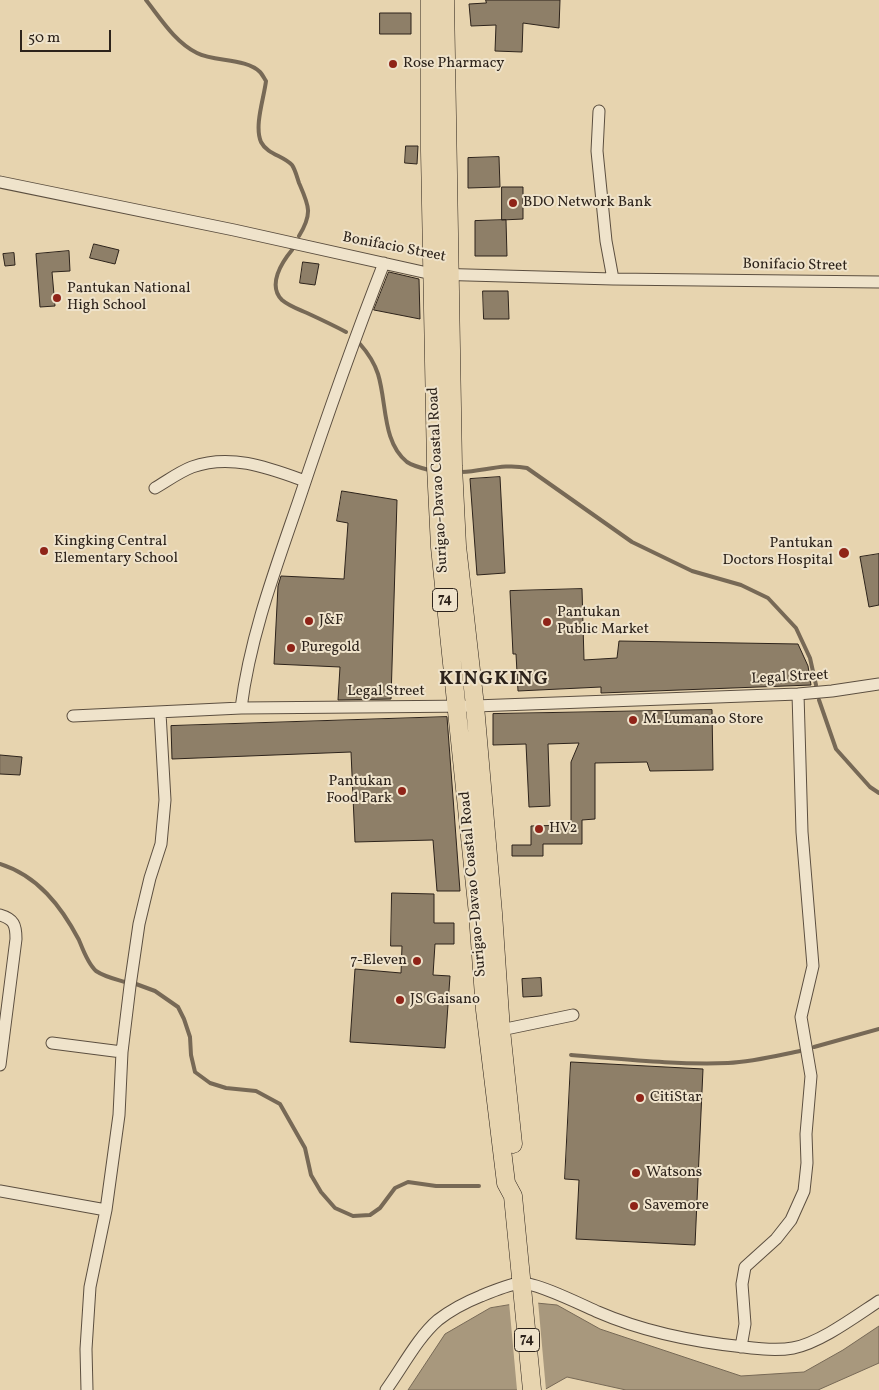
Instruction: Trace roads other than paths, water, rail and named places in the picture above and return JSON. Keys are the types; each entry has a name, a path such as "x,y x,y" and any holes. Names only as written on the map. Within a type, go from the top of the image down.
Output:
{"highway":[{"name":"Surigao-Davao Coastal Road","path":"430,0 438,151 445,466 440,547 456,706 486,913"},
{"name":"Surigao-Davao Coastal Road","path":"438,151 445,0"},
{"name":"Surigao-Davao Coastal Road","path":"445,466 457,546 475,706 486,913 506,1183 513,1196 532,1390"},
{"name":"Surigao-Davao Coastal Road","path":"493,1010 501,1030 518,1182 513,1196"}],"street":[{"path":"599,111 597,151 606,241 613,279"},
{"name":"Bonifacio Street","path":"0,182 441,274 613,279 879,282"},
{"path":"241,708 244,682 253,641 305,480 353,342 384,263"},
{"path":"155,488 192,467 215,462 242,462 266,466 305,480"},
{"name":"Legal Street","path":"73,716 241,708 475,706 798,694 879,684"},
{"path":"742,1347 745,1324 742,1284 745,1267 776,1240 791,1220 804,1191 807,1163 806,1134 811,1076 801,1017 813,966 802,832 798,694"},
{"path":"87,1390 86,1349 90,1287 106,1210 119,1114 122,1052 130,986 139,924 150,878 161,844 165,800 160,713"},
{"path":"0,915 8,917 14,922 16,939 0,1065"},
{"path":"501,1030 573,1015"},
{"path":"52,1043 122,1052"},
{"path":"0,1191 106,1210"},
{"path":"386,1390 424,1336 438,1321 468,1301 498,1290 538,1286 604,1315 645,1329 699,1341 777,1350 795,1348 814,1341 879,1301"}],"waterway":[{"path":"146,0 169,30 189,48 204,56 247,64 260,72 266,81 259,120 259,135 264,146 289,162 295,171 308,210 306,221 299,236"},
{"path":"292,250 280,267 276,281 278,294 282,300 291,306 346,332"},
{"path":"360,344 366,351 378,374 386,421 393,444 407,462 429,470"},
{"path":"462,472 511,466 527,468 632,542 692,571 741,585 768,598 796,628 810,658 816,685"},
{"path":"819,700 836,749 870,787 879,793"},
{"path":"0,864 26,876 37,884 56,904 72,927 88,961 96,971 125,982"},
{"path":"136,984 155,991 178,1007 190,1037 191,1055 195,1072 210,1083 226,1088 256,1091 280,1104 305,1148 311,1175 321,1192 335,1208 353,1216 370,1215 380,1208 395,1188 408,1182 436,1186 479,1186"},
{"path":"814,1047 879,1029"},
{"path":"571,1055 649,1061 728,1063 800,1051"}],"place":[{"name":"Rose Pharmacy","path":"393,64"},
{"name":"BDO Network Bank","path":"513,203"},
{"name":"Pantukan National High School","path":"57,298"},
{"name":"Kingking Central Elementary School","path":"44,551"},
{"name":"Pantukan Doctors Hospital","path":"844,553"},
{"name":"J&F","path":"309,621"},
{"name":"Pantukan Public Market","path":"547,622"},
{"name":"Puregold","path":"291,648"},
{"name":"M. Lumanao Store","path":"633,720"},
{"name":"Pantukan Food Park","path":"402,791"},
{"name":"HV2","path":"539,829"},
{"name":"7-Eleven","path":"417,961"},
{"name":"JS Gaisano","path":"400,1000"},
{"name":"CitiStar","path":"640,1098"},
{"name":"Watsons","path":"636,1173"},
{"name":"Savemore","path":"634,1206"}],"district":[{"name":"KINGKING","path":"494,680"}]}
